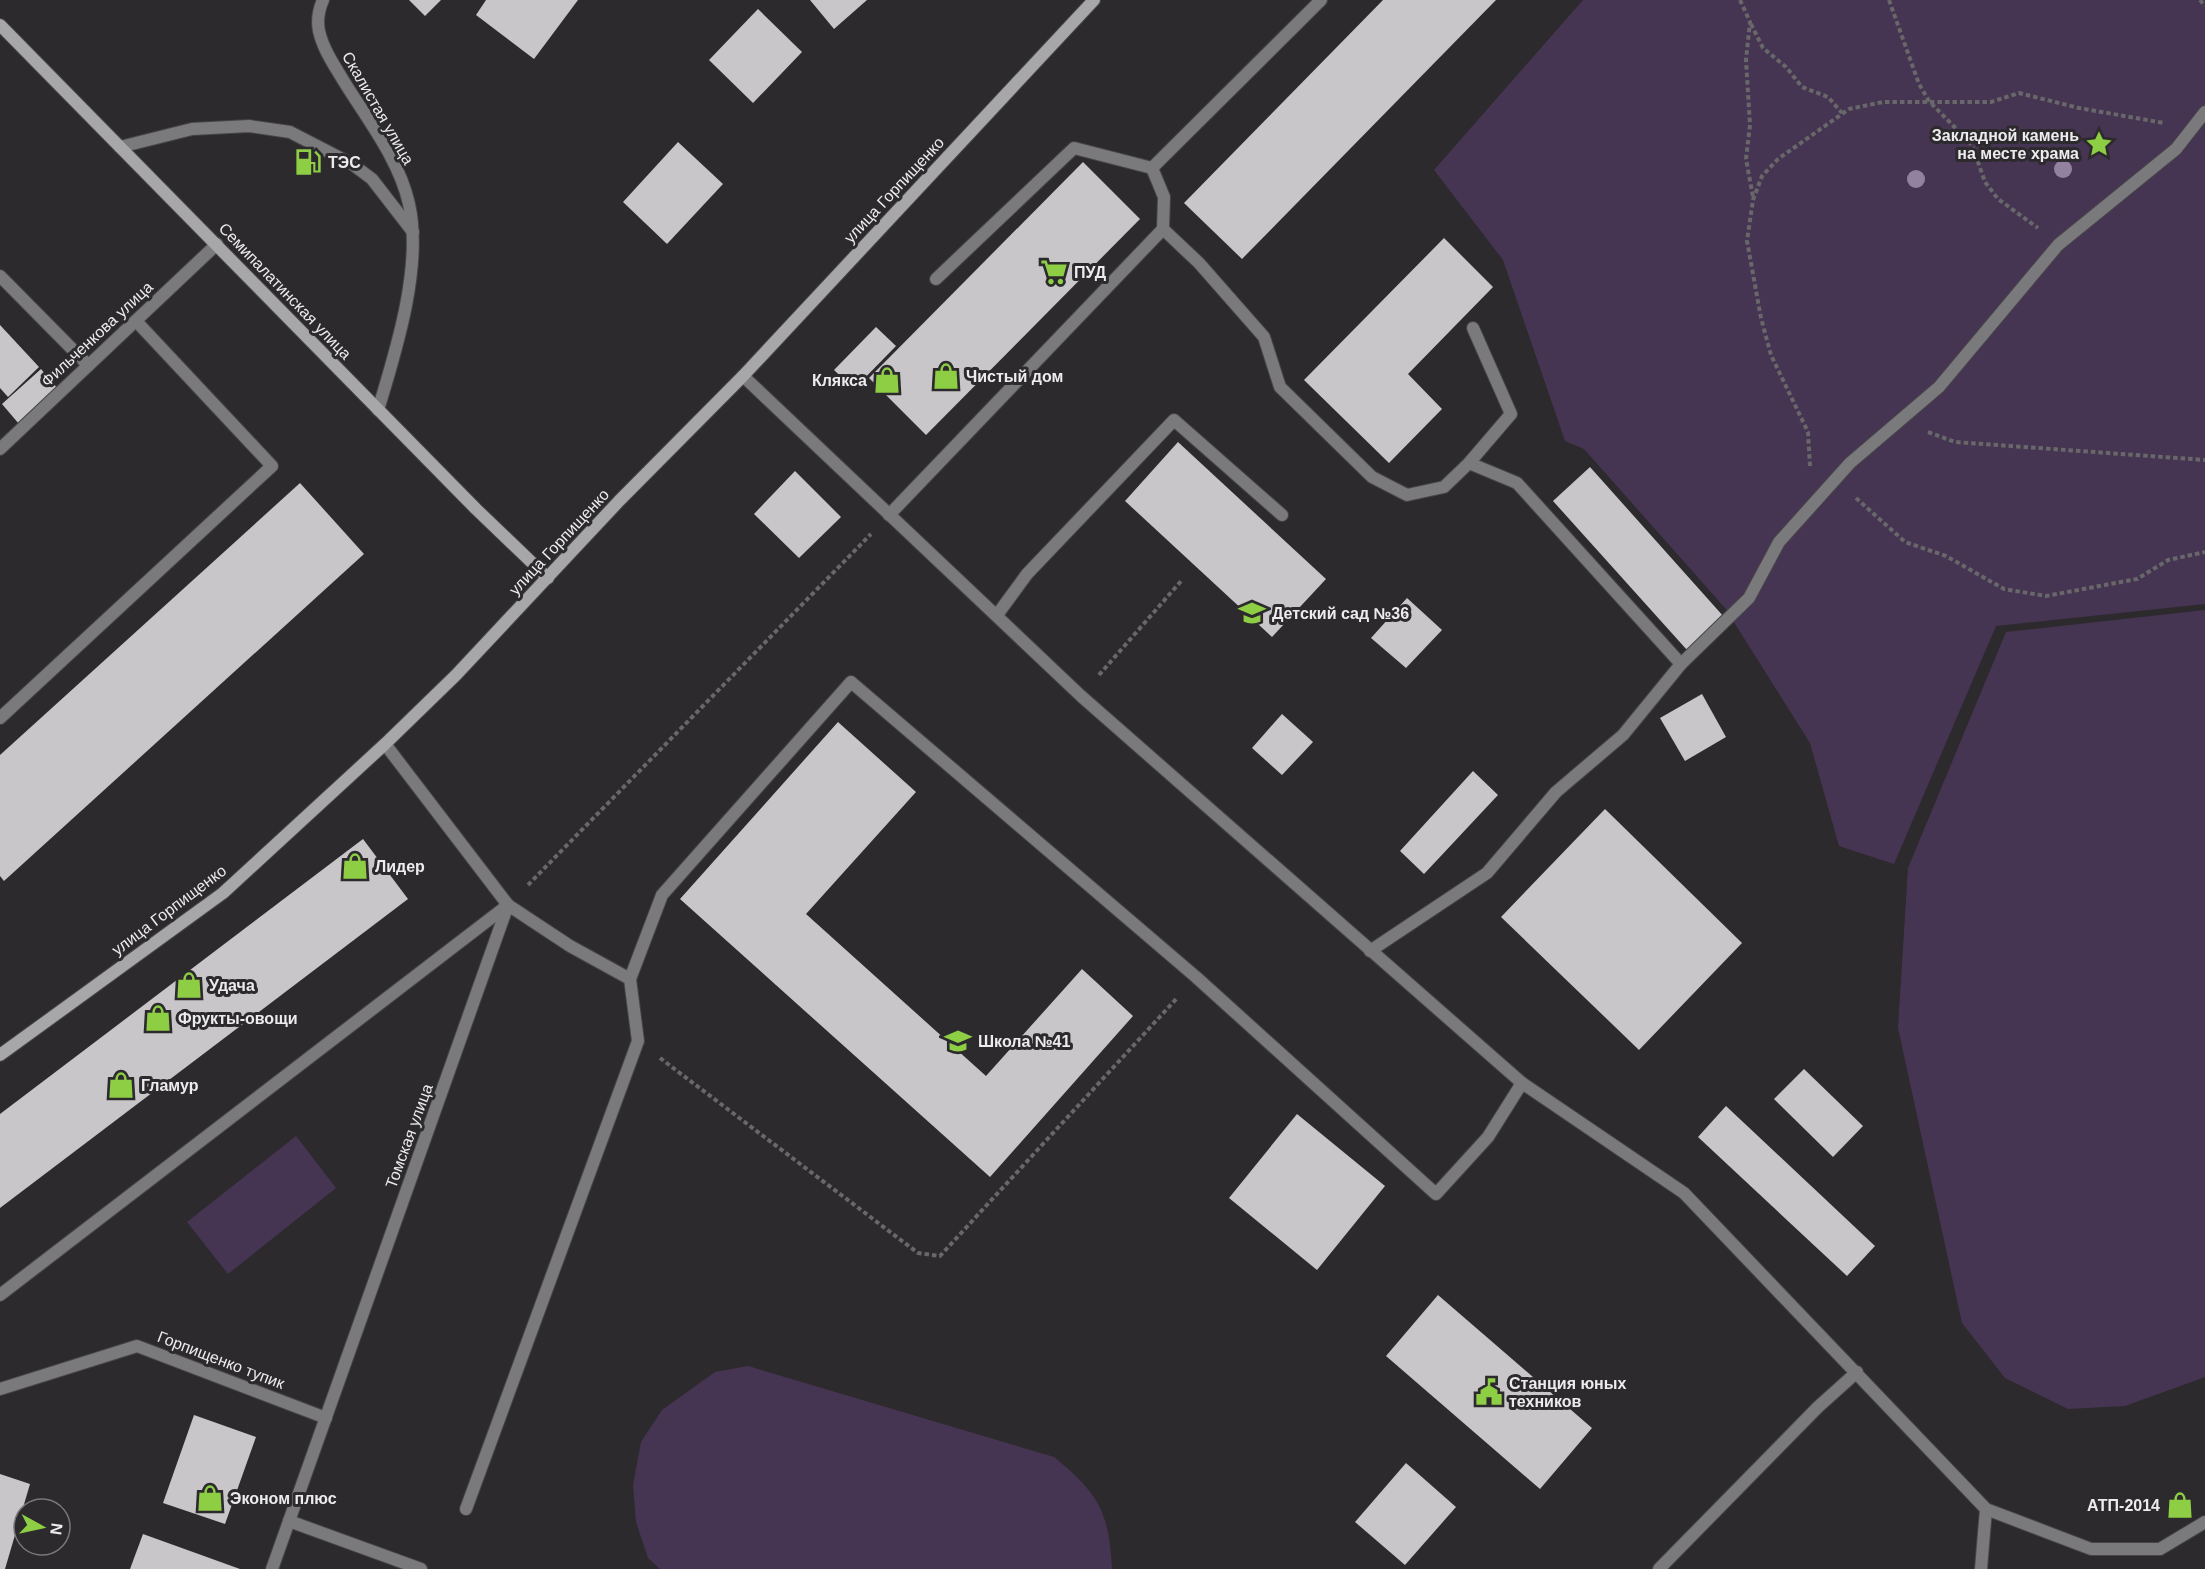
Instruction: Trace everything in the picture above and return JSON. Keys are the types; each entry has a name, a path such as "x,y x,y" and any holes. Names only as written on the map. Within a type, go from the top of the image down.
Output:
{"main road":[{"name":"улица Горпищенко","path":"0,1054 223,893 385,744 456,675 619,501 743,376 1094,0"},
{"name":"Семипалатинская улица","path":"0,25 378,410 548,578"}],"street":[{"name":"Скалистая улица","path":"323,0 319,8 319,30 327,53 397,168 409,204 413,232 412,262 398,344 378,410"},
{"path":"1152,168 1321,0"},
{"path":"1370,951 1486,873 1556,792 1623,735 1681,664 1749,598 1779,542 1835,480 1940,387 2062,242 2176,149 2205,111"},
{"path":"120,147 192,129 249,126 290,132 352,164 372,179 413,232"},
{"path":"936,279 1074,148 1152,168"},
{"path":"889,515 1163,229 1164,197 1152,168"},
{"path":"1163,229 1199,263 1264,337 1280,387 1372,477 1407,495 1444,487 1469,463 1511,414 1473,328"},
{"name":"Фильченкова улица","path":"0,448 217,244"},
{"path":"0,276 88,365"},
{"path":"0,718 272,466 136,321"},
{"path":"743,376 1081,696 1522,1083 1684,1193 1986,1509 2091,1549 2160,1549 2205,1522"},
{"path":"996,615 1027,574 1174,420 1282,515"},
{"path":"1469,463 1517,483 1681,664"},
{"path":"466,1509 638,1041 630,979 662,895 851,682 1196,977 1436,1194 1488,1137 1522,1083"},
{"path":"385,744 508,905 570,946 630,979"},
{"path":"0,1295 508,905"},
{"name":"Томская улица","path":"273,1569 508,905"},
{"name":"Горпищенко тупик","path":"0,1389 137,1346 326,1418"},
{"path":"1659,1569 1818,1407 1857,1372"},
{"path":"1981,1569 1986,1509"},
{"path":"289,1521 421,1569"}],"path":[{"path":"1740,0 1763,48 1786,67 1802,87 1828,97 1842,113"},
{"path":"1889,0 1919,84 1929,101 1972,145 1984,182 1998,199 2035,227 2046,231 2062,242"},
{"path":"2200,0 2205,6"},
{"path":"1750,22 1746,60 1750,125 1746,159 1753,200"},
{"path":"1808,476 1811,458 1808,432 1771,355 1761,318 1747,242 1753,200 1762,176 1778,159 1849,109 1883,102 1929,101 1958,104 1991,102 2019,93 2079,108 2156,120 2190,131"},
{"path":"1899,422 1955,442 2205,460"},
{"path":"1835,480 1905,542 1946,556 2004,589 2046,596 2084,591 2098,585 2137,579 2168,560 2205,552"},
{"path":"508,905 889,515"},
{"path":"1081,696 1182,580"},
{"path":"638,1041 918,1252 940,1256 1196,977"}],"shaded area":[{"path":"1583,0 2205,0 2205,604 1996,626 1894,864 1839,846 1810,743 1725,608 1584,449 1565,441 1503,260 1434,170"},
{"path":"2205,610 2205,1377 2125,1406 2068,1409 2005,1378 1962,1323 1898,1028 1908,868 2006,632"},
{"path":"296,1136 336,1188 228,1274 187,1222"},
{"path":"748,1366 1054,1457 1081,1482 1098,1505 1108,1532 1112,1569 660,1569 648,1558 636,1522 633,1485 641,1442 662,1410 715,1372"}],"building":[{"path":"409,0 441,0 425,16"},
{"path":"486,0 578,0 534,59 476,15"},
{"path":"810,0 867,0 834,29"},
{"path":"1383,0 1496,0 1242,259 1184,203"},
{"path":"758,9 802,52 753,103 709,60"},
{"path":"678,142 723,184 667,244 623,202"},
{"path":"1083,162 1140,219 926,435 869,378"},
{"path":"1444,238 1493,287 1408,374 1442,409 1389,463 1304,380"},
{"path":"0,325 39,367 8,397 0,388"},
{"path":"876,327 896,346 854,389 834,370"},
{"path":"41,369 58,389 19,424 2,404"},
{"path":"1178,442 1326,579 1272,637 1125,501"},
{"path":"1590,467 1724,617 1687,650 1553,501"},
{"path":"795,471 841,517 799,558 754,514"},
{"path":"300,483 364,554 4,881 0,876 0,755"},
{"path":"1407,598 1442,630 1406,668 1371,638"},
{"path":"1702,694 1726,737 1685,761 1660,718"},
{"path":"1282,714 1313,742 1282,775 1252,748"},
{"path":"838,722 916,792 806,914 986,1076 1082,969 1133,1016 990,1177 680,899"},
{"path":"1473,771 1498,795 1424,874 1400,851"},
{"path":"1605,809 1742,943 1639,1050 1501,917"},
{"path":"363,839 408,899 0,1208 0,1114"},
{"path":"1804,1069 1863,1126 1833,1157 1774,1099"},
{"path":"1726,1106 1875,1246 1847,1276 1698,1137"},
{"path":"1297,1114 1385,1186 1317,1270 1229,1198"},
{"name":"Станция юных техников","path":"1438,1295 1592,1428 1540,1489 1386,1356"},
{"path":"194,1415 256,1437 225,1524 163,1503"},
{"path":"1406,1463 1456,1507 1405,1565 1355,1522"},
{"path":"0,1474 30,1484 26,1497 12,1497 12,1545 5,1569 0,1569"},
{"path":"143,1534 240,1569 130,1569"}],"place":[{"name":"Закладной камень на месте храма","path":"2099,144"},
{"name":"ТЭС","path":"308,162"},
{"name":"ПУД","path":"1054,272"},
{"name":"Чистый дом","path":"946,376"},
{"name":"Клякса","path":"887,380"},
{"name":"Детский сад №36","path":"1252,613"},
{"name":"Лидер","path":"355,866"},
{"name":"Удача","path":"189,985"},
{"name":"Фрукты-овощи","path":"158,1018"},
{"name":"Школа №41","path":"958,1041"},
{"name":"Гламур","path":"121,1085"},
{"name":"Станция юных техников","path":"1489,1392"},
{"name":"Эконом плюс","path":"210,1498"},
{"name":"АТП-2014","path":"2180,1505"}]}
